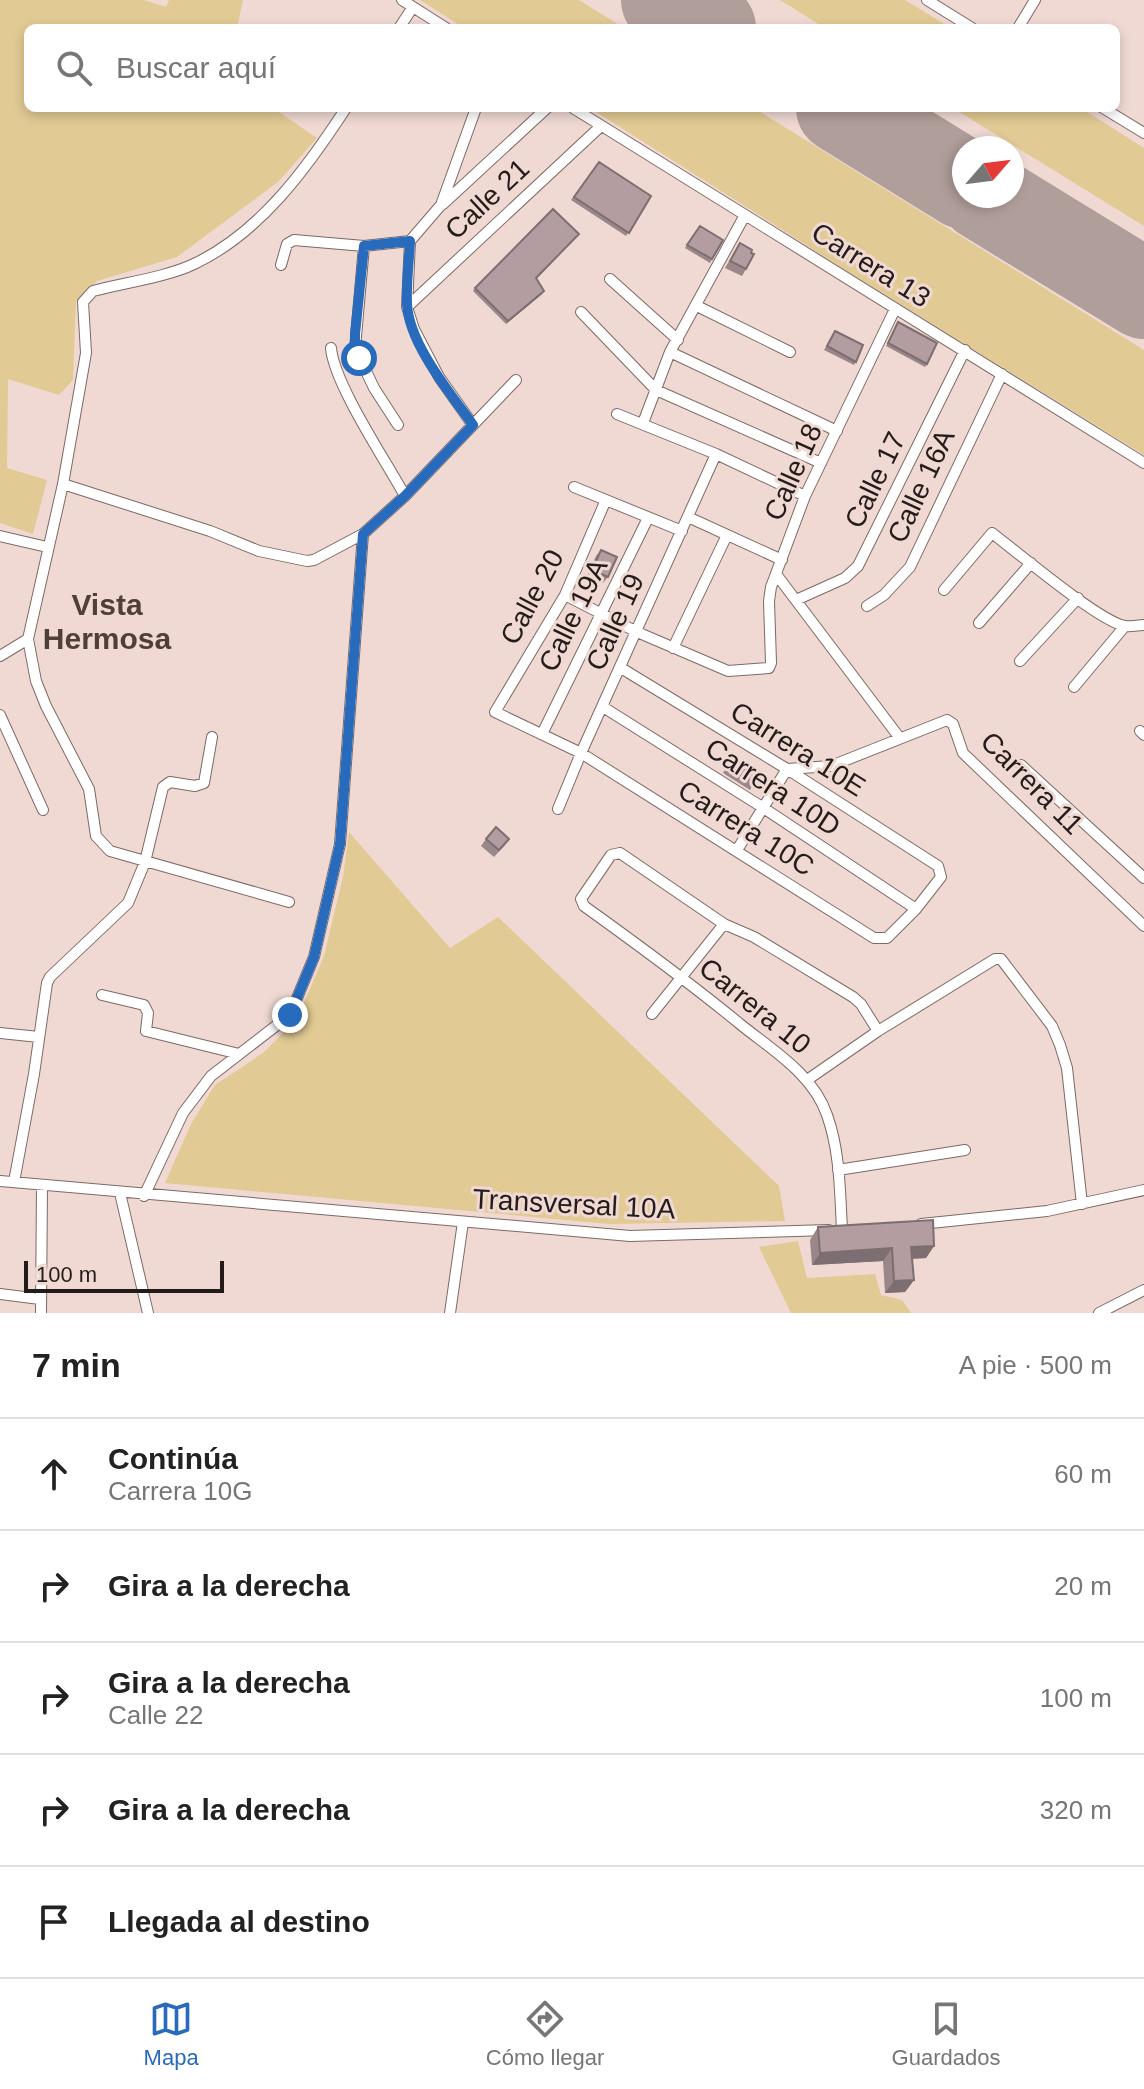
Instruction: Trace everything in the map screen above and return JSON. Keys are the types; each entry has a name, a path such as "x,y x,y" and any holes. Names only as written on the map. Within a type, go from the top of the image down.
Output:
{"street":[{"path":"402,0 440,24"},
{"path":"927,0 966,24"},
{"path":"1020,24 1035,0"},
{"path":"402,24 413,7"},
{"path":"289,902 110,851 96,836 89,789 36,681 28,639 63,484 86,353 83,302 93,291 191,266 217,251 249,226 289,187 343,112"},
{"path":"441,205 475,112"},
{"path":"473,425 431,364 414,329 407,307 410,241 441,205 543,112"},
{"name":"Carrera 13","path":"579,112 1144,463"},
{"path":"1110,112 1144,133"},
{"name":"Calle 21","path":"407,307 601,126"},
{"path":"643,423 670,352 745,215"},
{"path":"281,265 287,244 294,240 364,246 410,241"},
{"path":"364,246 355,348 374,388 398,425"},
{"path":"610,279 678,340"},
{"path":"697,306 790,352"},
{"name":"Calle 18","path":"673,648 728,671 767,669 771,663 769,595 776,574 805,496 895,309"},
{"path":"581,312 656,390 821,463"},
{"path":"331,348 345,387 405,496"},
{"name":"Calle 17","path":"796,600 845,578 858,566 965,350"},
{"path":"670,352 837,431"},
{"name":"Calle 16A","path":"867,606 884,595 910,567 1002,374"},
{"path":"63,484 210,531 259,551 307,561 363,534 405,496 516,380"},
{"path":"617,414 716,454 805,496"},
{"name":"Calle 19","path":"558,809 716,454"},
{"path":"574,487 682,531"},
{"name":"Calle 20","path":"495,712 565,595 605,502"},
{"path":"688,517 782,560"},
{"name":"Calle 19A","path":"542,734 648,518"},
{"path":"944,590 992,533 1078,598 1125,626 1144,625"},
{"path":"144,1196 183,1113 211,1076 290,1015 317,943 340,844 363,534"},
{"path":"565,595 673,648 727,535"},
{"path":"0,536 47,547"},
{"path":"979,623 1031,563"},
{"path":"776,574 899,737"},
{"path":"1020,661 1078,598"},
{"path":"1074,687 1125,626"},
{"path":"0,656 28,639"},
{"name":"Carrera 10E","path":"621,668 938,866 941,877 916,909"},
{"name":"Carrera 10D","path":"603,707 916,909"},
{"name":"Carrera 10C","path":"495,712 581,753 874,938 887,938 916,909"},
{"path":"0,715 43,810"},
{"name":"Carrera 11","path":"787,769 831,766 942,720 950,721 963,753 1144,926"},
{"path":"14,1182 44,997 50,977 128,903 145,862 163,787 170,782 195,786 204,783 212,737"},
{"path":"1021,765 1144,878"},
{"path":"737,850 787,769"},
{"name":"Carrera 10","path":"724,924 620,853 611,855 581,899 584,906 781,1054 807,1080 827,1115 838,1170 842,1230"},
{"path":"652,1014 724,924 754,937 853,997 878,1031"},
{"path":"807,1080 878,1031 995,959 1001,959 1052,1026 1060,1045 1067,1068 1082,1204"},
{"path":"102,995 144,1005 148,1013 144,1027 146,1031 239,1054"},
{"path":"0,1033 39,1037"},
{"path":"838,1170 965,1150"},
{"name":"Transversal 10A","path":"0,1181 144,1196 630,1236 857,1229"},
{"path":"41,1313 42,1185"},
{"path":"916,1224 1006,1217 1144,1190"},
{"path":"120,1193 148,1313"},
{"path":"450,1313 463,1222"},
{"path":"1099,1313 1144,1290"},
{"path":"0,1294 40,1299"}],"shaded area":[{"path":"0,0 144,0 166,7 169,0 243,0 238,24 24,24 24,112 279,112 317,138 278,182 177,257 97,281 76,302 73,380 59,395 8,379 7,468 47,480 33,534 0,523"},
{"path":"420,0 579,0 618,24 458,24"},
{"path":"780,0 905,0 944,24 819,24"},
{"path":"596,112 760,112 1144,350 1144,455"},
{"path":"959,112 1087,112 1144,148 1144,226 1024,152 1024,136 998,136"},
{"path":"349,832 450,948 498,917 779,1186 785,1221 609,1224 165,1183 191,1124 215,1085 263,1053 297,1019 324,956 343,877"},
{"path":"798,1241 807,1278 875,1274 881,1295 902,1300 911,1313 791,1313 759,1247"}],"building":[{"path":"599,162 651,196 629,233 574,197"},
{"path":"553,209 579,234 536,278 544,291 508,321 475,288"},
{"path":"700,226 723,240 712,259 687,245"},
{"path":"740,243 754,254 746,269 730,261"},
{"path":"898,322 937,343 927,364 888,343"},
{"path":"835,331 863,345 856,362 827,346"},
{"path":"601,550 617,557 608,577 592,570"},
{"path":"731,761 746,771 750,765 761,772 754,783 728,767"},
{"path":"496,827 509,839 499,850 486,839"},
{"path":"933,1220 934,1246 911,1247 914,1280 894,1281 892,1248 820,1253 818,1227"}],"runway":[{"path":"666,0 705,24"},
{"path":"847,112 952,177"},
{"path":"1004,208 1144,294"}],"district":[{"name":"Vista Hermosa","path":"107,621"}],"route":[{"path":"290,1015 314,957 340,844 363,534 405,496 473,425 439,377 414,329 407,307 410,241 364,246 355,334 359,358"}]}
